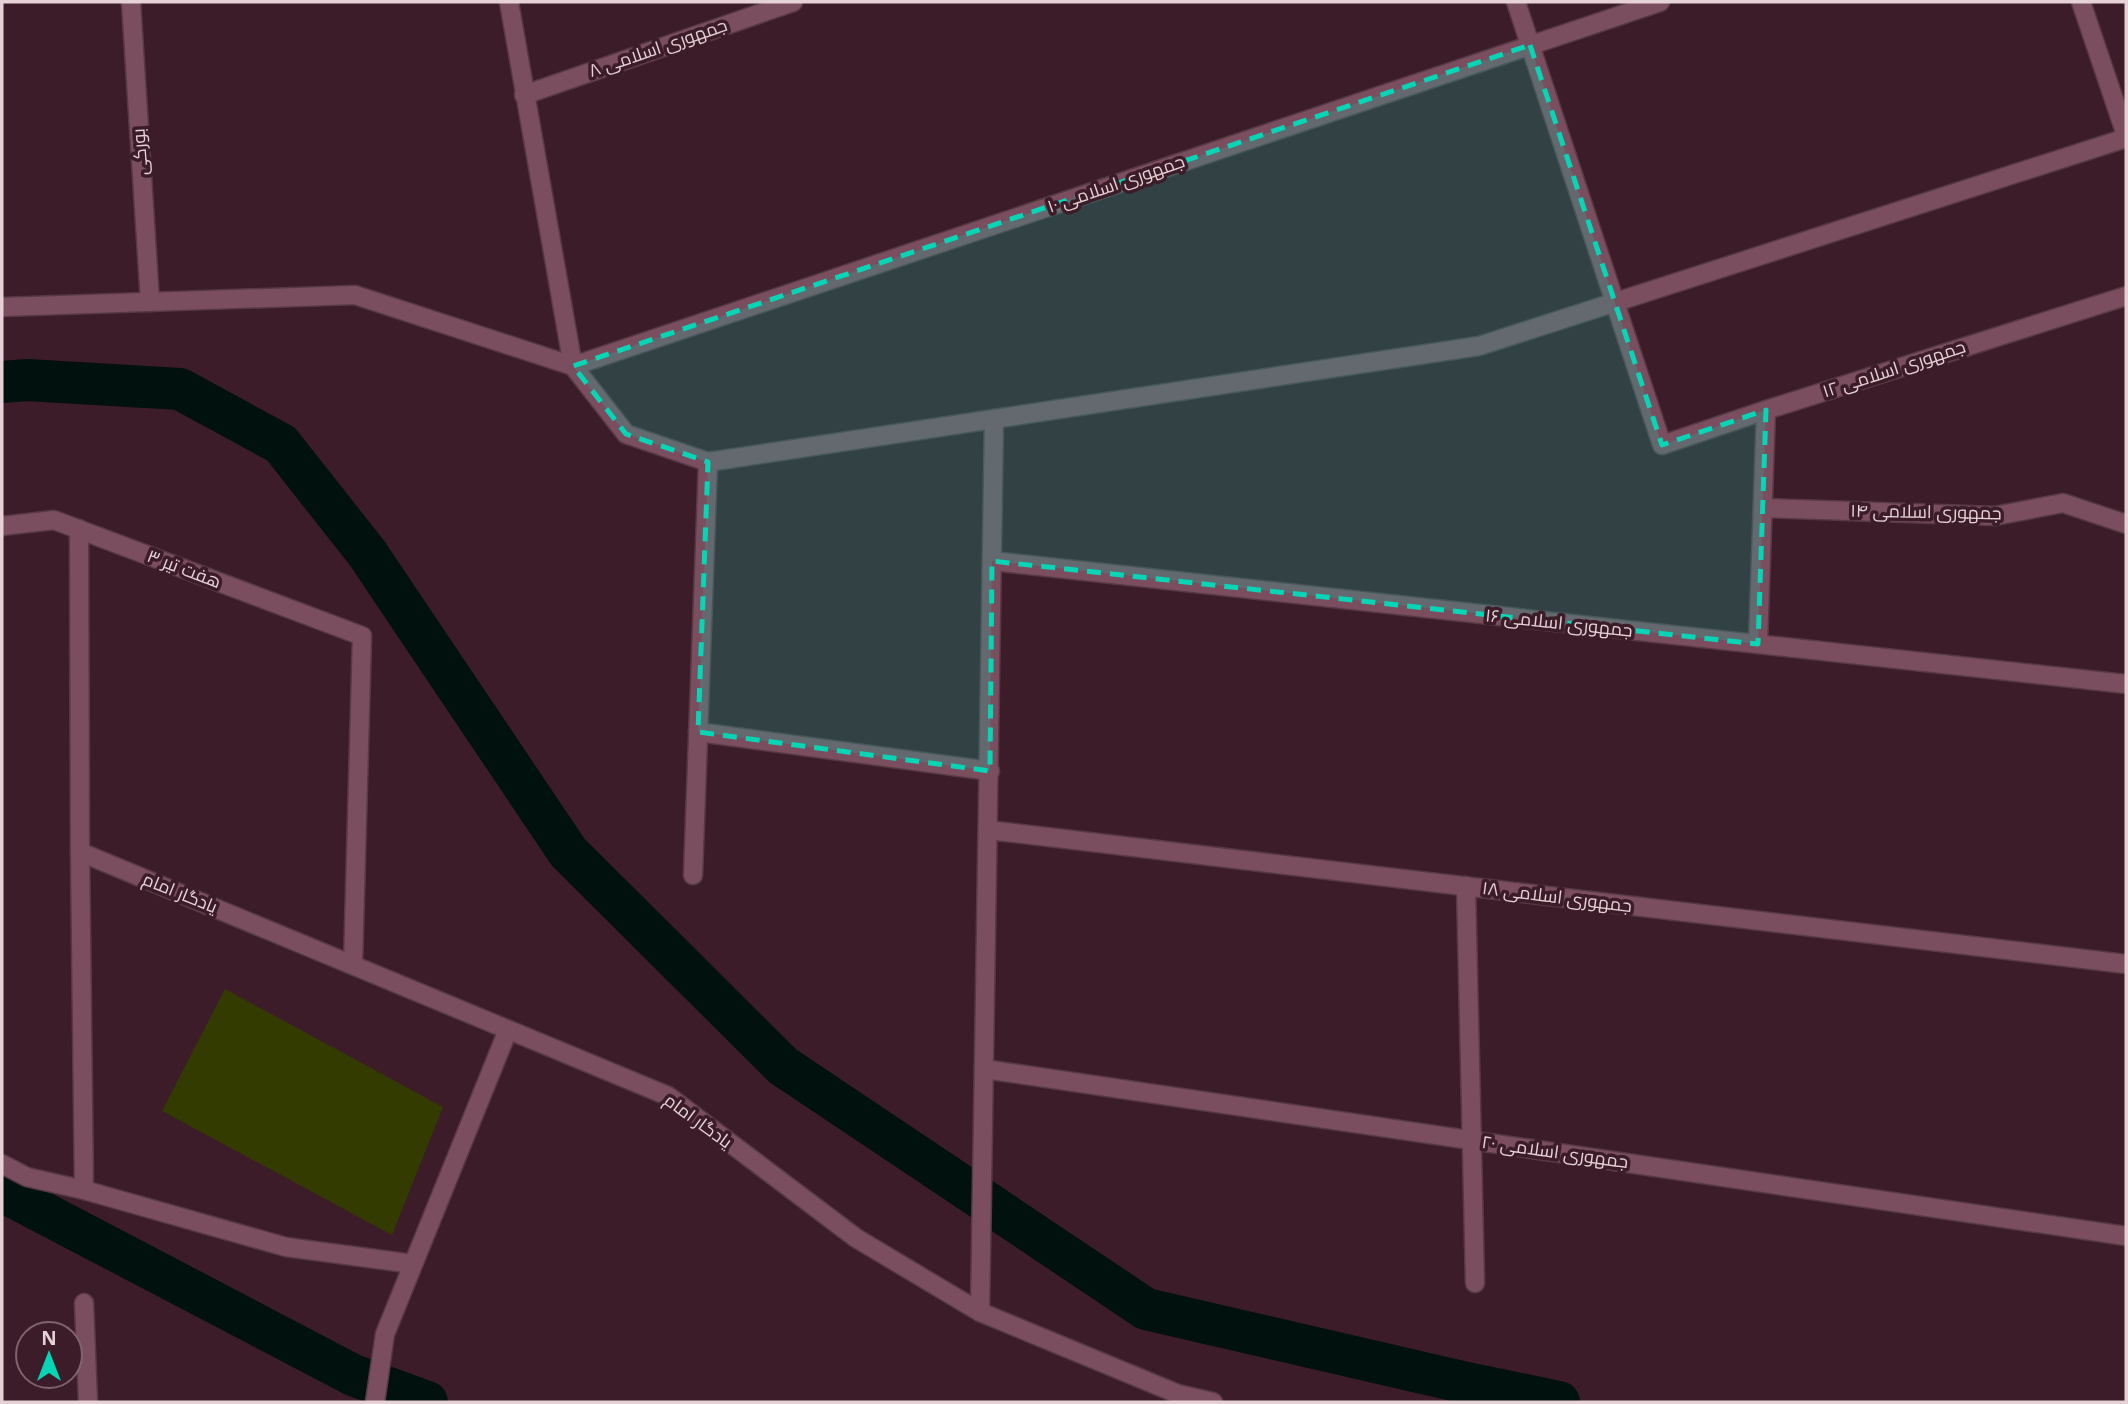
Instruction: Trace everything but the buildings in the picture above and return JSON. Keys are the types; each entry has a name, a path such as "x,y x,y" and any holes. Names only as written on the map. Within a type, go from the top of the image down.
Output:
{"street":[{"name":"بورکی","path":"131,2 150,302"},
{"path":"509,2 573,366 626,435 708,462 1479,346 2126,137 2081,2"},
{"name":"جمهوری اسلامی ۸","path":"524,95 793,2"},
{"path":"1516,2 1615,302"},
{"name":"جمهوری اسلامی ۱۰","path":"573,366 1660,2"},
{"path":"2,307 355,295 573,366"},
{"name":"جمهوری اسلامی ۱۲","path":"1615,302 1662,445 2126,296"},
{"path":"1758,644 1766,410"},
{"path":"980,1312 994,419"},
{"path":"693,875 708,462"},
{"name":"جمهوری اسلامی ۱۴","path":"1763,508 1995,516 2063,503 2126,524"},
{"name":"هفت تیر ۳","path":"2,526 54,520 362,636 353,965"},
{"path":"79,529 85,1190"},
{"name":"جمهوری اسلامی ۱۶","path":"992,561 2126,684"},
{"path":"698,732 990,771"},
{"name":"جمهوری اسلامی ۱۸","path":"988,830 2126,964"},
{"name":"یادگار امام","path":"80,852 668,1096 856,1238 980,1312 1178,1394 1213,1402"},
{"path":"1466,886 1475,1283"},
{"path":"374,1402 385,1334 508,1030"},
{"name":"جمهوری اسلامی ۲۰","path":"984,1069 2126,1236"},
{"path":"2,1164 27,1177 85,1190 286,1247 413,1264"},
{"path":"85,1303 88,1402"}],"highlighted area":[{"path":"1530,45 1662,445 1766,410 1758,644 992,561 990,771 698,732 708,462 626,434 573,366"}],"green space":[{"path":"225,989 443,1107 392,1235 162,1111"}],"waterway":[{"path":"2,382 27,380 180,389 281,444 367,553 568,852 783,1066 1146,1309 1559,1402"},
{"path":"2,1191 353,1375 427,1402"}]}
